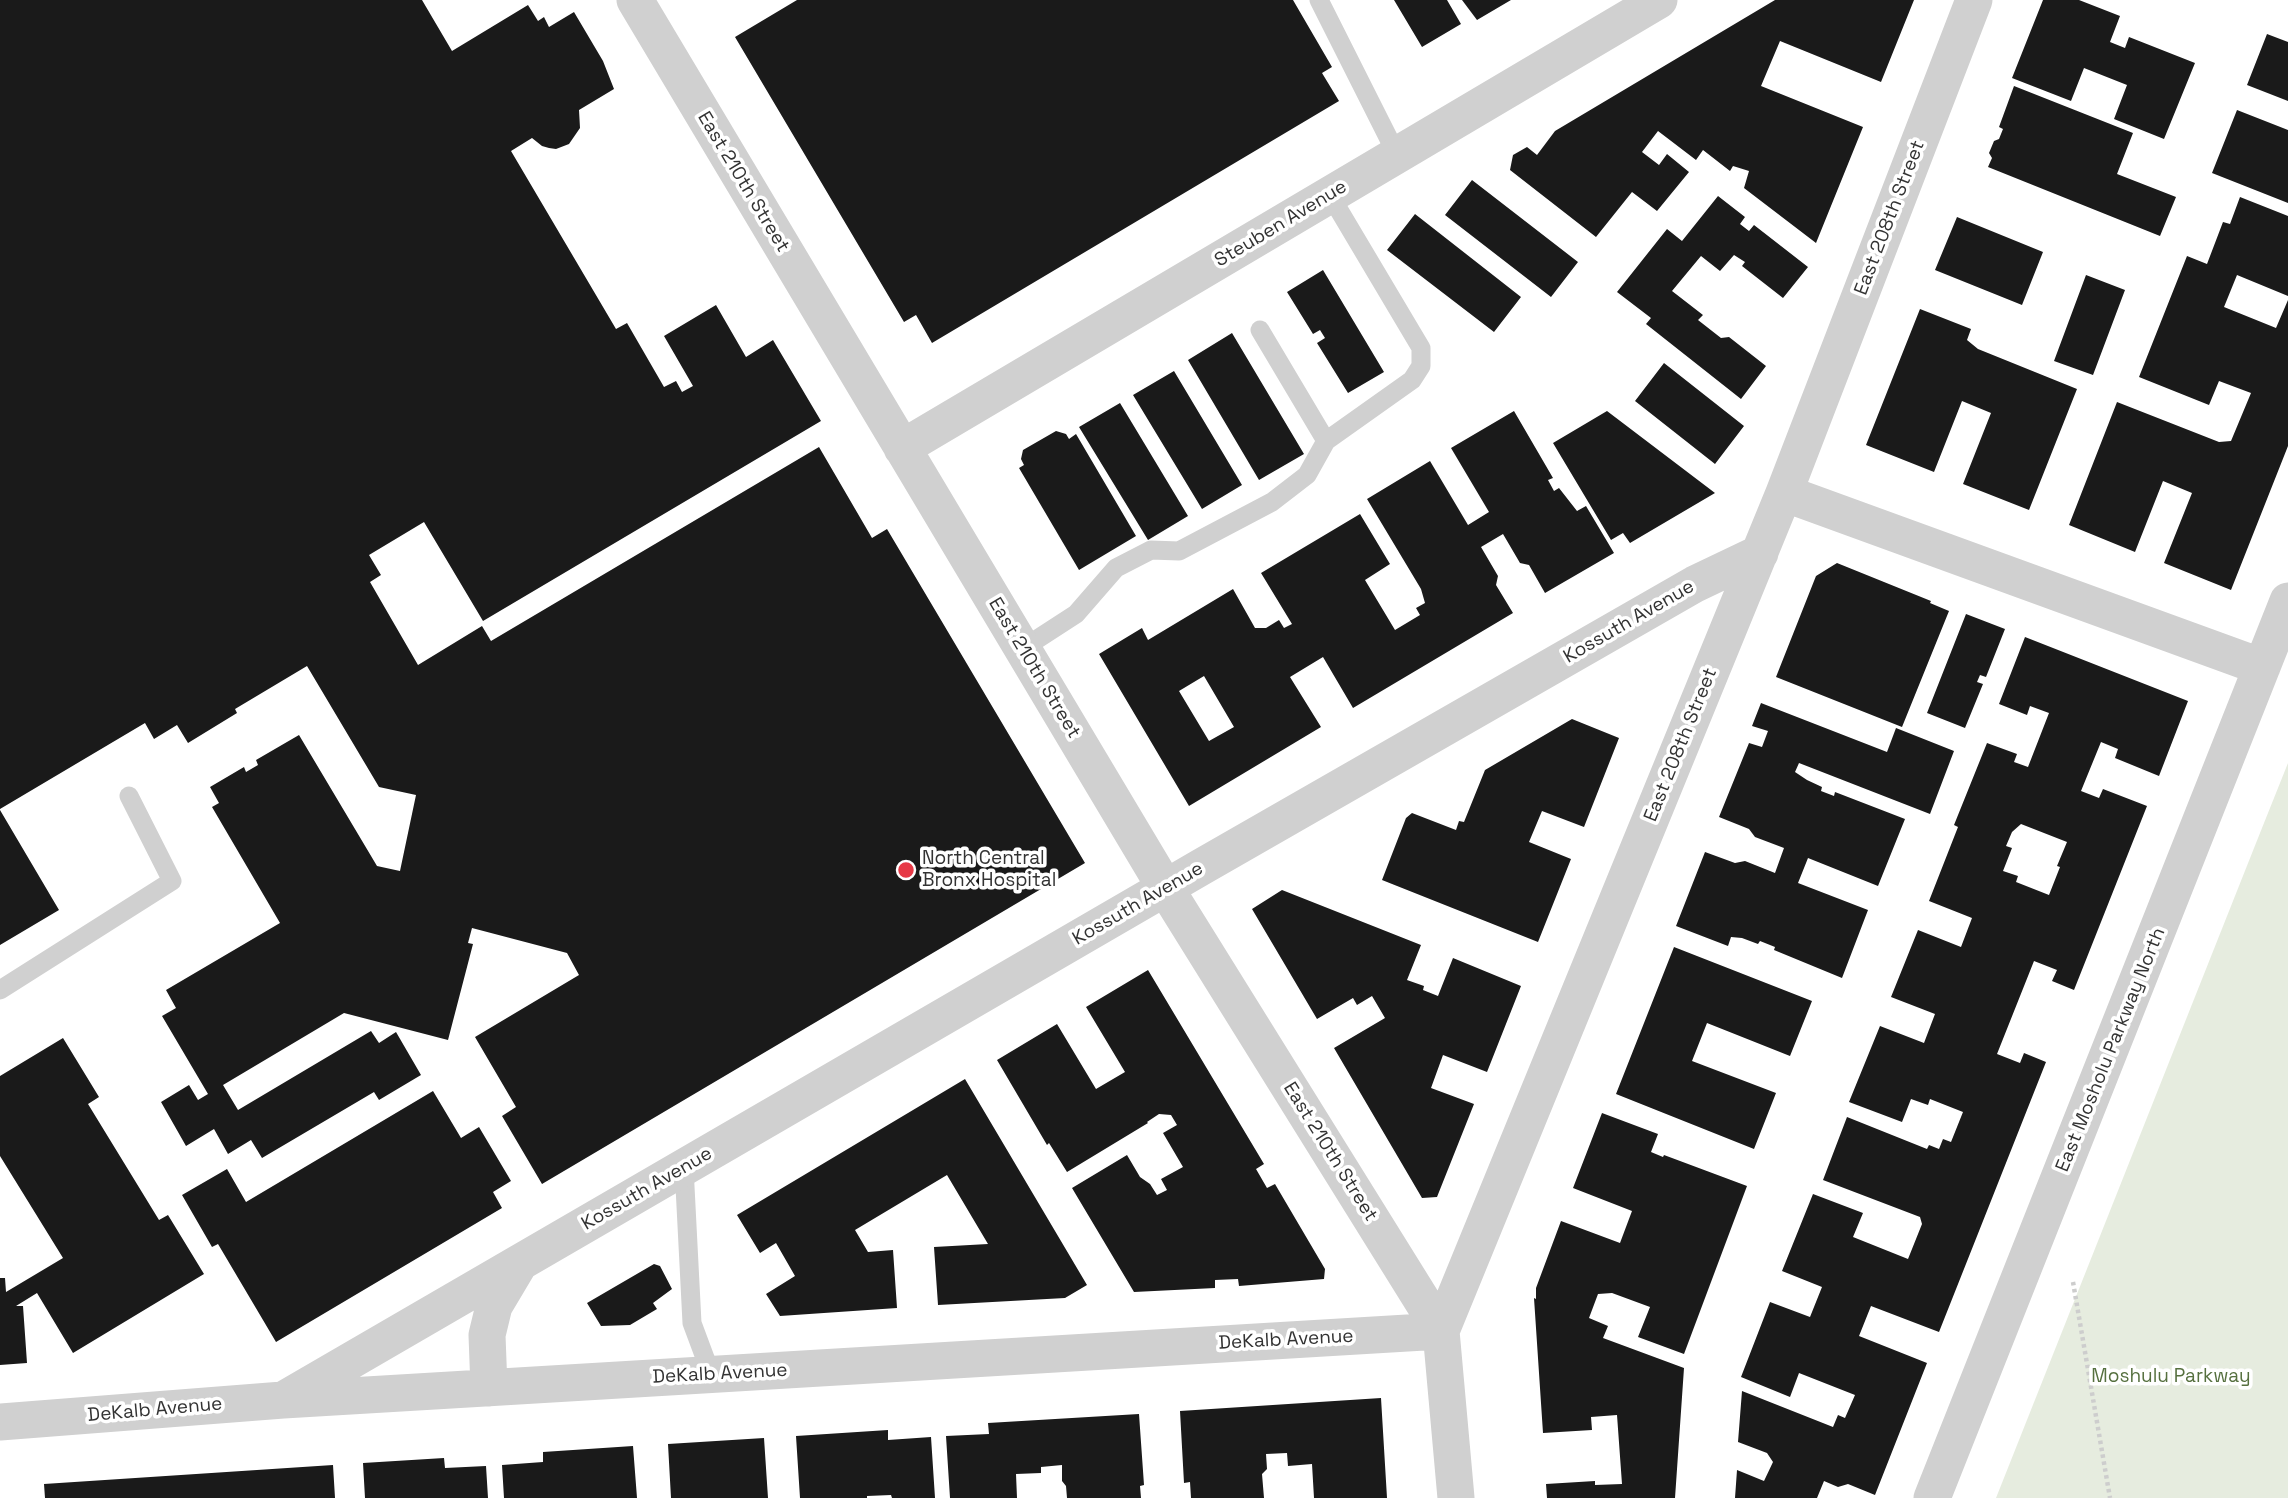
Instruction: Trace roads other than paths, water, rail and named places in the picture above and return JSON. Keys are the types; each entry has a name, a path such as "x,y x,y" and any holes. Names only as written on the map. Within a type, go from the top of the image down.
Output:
{"street":[{"name":"Steuben Avenue","path":"902,448 1659,0"},
{"name":"East 208th Street","path":"1455,1498 1441,1331 1760,553 1974,0"},
{"name":"East 210th Street","path":"641,2 902,448 1166,889 1441,1331"},
{"path":"1784,493 2262,667"},
{"name":"Kossuth Avenue","path":"284,1400 1695,584 1760,553"},
{"name":"East Mosholu Parkway North","path":"1932,1498 2288,601"},
{"name":"Kossuth Avenue","path":"489,1388 487,1335 494,1306 519,1263"},
{"name":"DeKalb Avenue","path":"0,1422 284,1400 1441,1331"}],"lane":[{"path":"1319,0 1397,155"},
{"path":"1022,649 1076,614 1115,568 1151,550 1179,551 1272,502 1307,475 1326,441 1412,380 1420,366 1421,348 1330,195"},
{"path":"1260,330 1326,441"},
{"path":"0,990 172,881 129,796"},
{"path":"684,1167 692,1323 711,1374"}],"place":[{"name":"North Central Bronx Hospital","path":"906,870"}],"park label":[{"name":"Moshulu Parkway","path":"2171,1377"}]}
